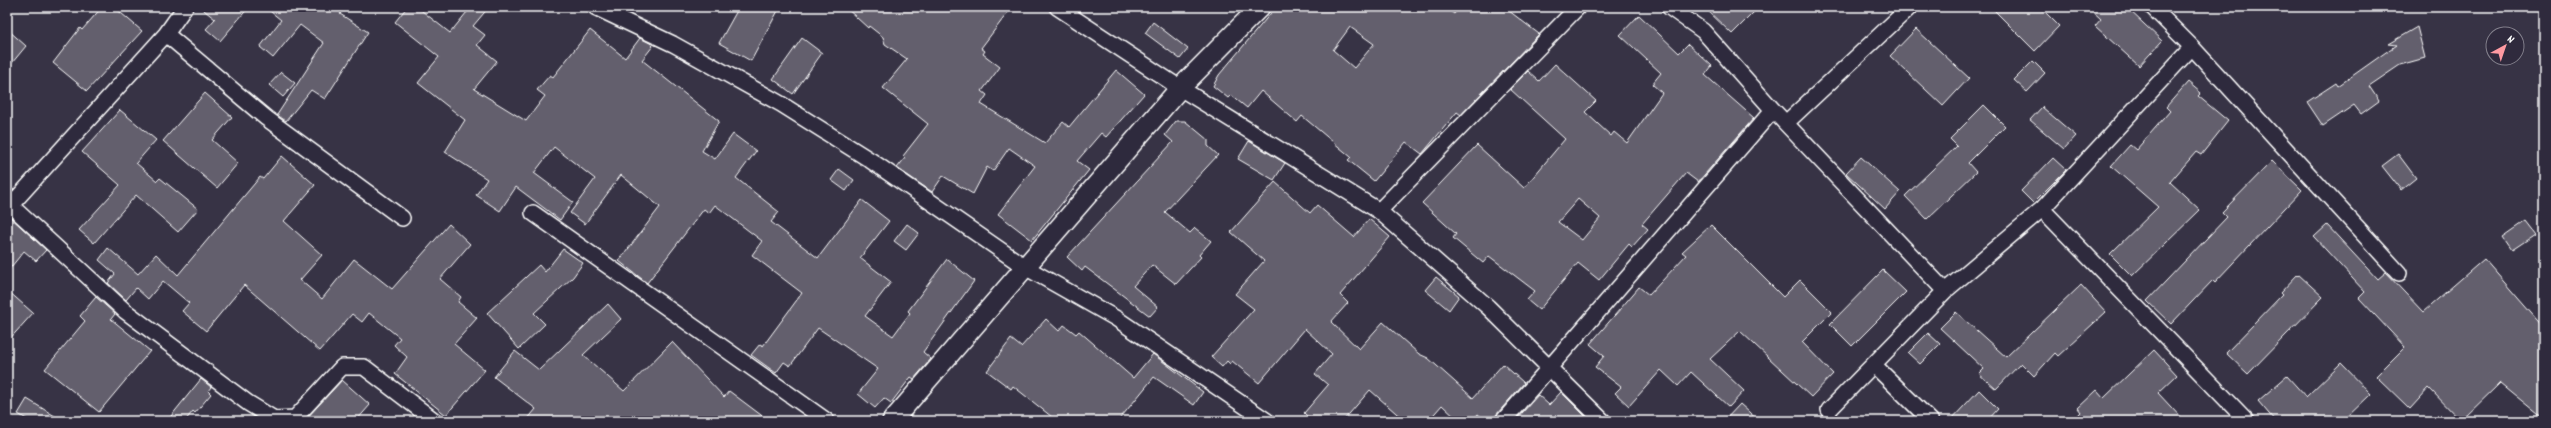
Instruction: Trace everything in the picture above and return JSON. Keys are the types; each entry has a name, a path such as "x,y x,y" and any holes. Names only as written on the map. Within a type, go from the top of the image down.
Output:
{"street":[{"path":"595,7 673,44 781,104 870,160 1025,267 1117,318 1266,421"},
{"path":"1057,7 1180,88 1379,211 1488,306 1603,421"},
{"path":"892,421 1180,88 1260,7"},
{"path":"1379,211 1578,7"},
{"path":"1669,7 1703,31 1773,110 1945,291"},
{"path":"1786,123 1910,7"},
{"path":"2152,7 2192,47 2399,273"},
{"path":"177,10 166,34 9,203 125,311 248,403 274,420 295,418 342,366 364,367 435,421"},
{"path":"166,34 266,118 402,218"},
{"path":"1829,410 1945,291 2042,209 2192,47"},
{"path":"1503,421 1773,110"},
{"path":"2042,209 2247,421"},
{"path":"533,212 827,421"},
{"path":"1874,365 1931,421"}],"building":[{"path":"102,7 114,7 142,31 87,91 53,63 80,28 82,30"},
{"path":"200,7 249,7 220,41 206,29 215,19"},
{"path":"265,7 345,7 340,14 368,32 325,99 311,90 286,121 277,115 324,43 300,25 273,58 260,47 281,20"},
{"path":"407,7 417,7 450,33 471,7 489,7 473,26 485,35 477,45 497,61 474,89 526,121 545,96 537,90 550,75 553,77 590,30 625,58 640,38 650,43 653,46 642,60 719,121 702,151 715,159 733,134 756,151 736,178 779,212 771,222 818,258 862,200 889,221 860,258 891,282 865,316 893,336 910,313 908,311 947,259 974,281 923,352 931,359 914,379 911,377 891,403 884,398 875,408 858,394 878,369 818,328 790,366 784,362 776,373 751,355 760,344 763,346 802,293 752,255 762,241 715,205 709,213 704,209 647,283 619,261 660,207 621,175 585,224 570,213 595,179 554,147 534,173 573,202 560,220 516,187 500,211 476,195 487,179 445,152 465,120 418,83 439,57 395,22"},
{"path":"739,7 780,7 751,61 719,43"},
{"path":"845,7 1012,7 981,48 985,51 983,54 1000,67 982,91 987,95 981,104 1045,143 1063,122 1069,127 1116,70 1144,94 1106,137 1101,133 1077,161 1089,170 1032,240 998,214 1035,166 1009,148 993,171 987,167 973,194 943,176 932,192 897,168 905,158 903,156 928,124 883,88 907,59 885,44 883,37 869,26 868,28"},
{"path":"1276,7 1445,7 1454,14 1460,7 1504,7 1539,34 1461,115 1457,112 1422,154 1406,142 1374,181 1348,160 1351,157 1302,116 1297,122 1261,91 1247,108 1231,95 1228,98 1213,86 1219,75","holes":["1350,27 1374,44 1354,68 1333,50"]},
{"path":"1704,7 1759,7 1732,34"},
{"path":"1991,7 2040,7 2059,26 2035,51"},
{"path":"2088,7 2126,7 2162,41 2139,66 2095,26 2101,19"},
{"path":"1639,15 1679,53 1688,44 1712,66 1705,75 1754,118 1698,182 1686,173 1642,224 1648,229 1632,247 1629,244 1599,280 1578,263 1539,310 1527,300 1535,291 1489,256 1483,263 1453,238 1456,234 1422,203 1477,145 1524,188 1565,139 1510,89 1528,71 1539,81 1555,64 1596,101 1585,112 1611,136 1614,132 1627,143 1662,93 1652,84 1661,73 1620,35","holes":["1578,199 1600,218 1582,240 1558,222"]},
{"path":"1153,22 1188,49 1180,59 1145,33"},
{"path":"2417,27 2425,58 2400,65 2369,86 2379,101 2361,114 2354,105 2323,126 2307,102 2336,83 2338,86 2396,45 2388,44"},
{"path":"7,29 26,46 7,69"},
{"path":"1916,29 1969,78 1943,106 1890,56"},
{"path":"802,38 822,53 793,94 773,79"},
{"path":"2033,61 2045,73 2027,92 2014,80"},
{"path":"281,72 295,83 283,97 269,85"},
{"path":"2188,82 2201,93 2198,96 2228,121 2201,155 2196,152 2170,182 2200,210 2132,276 2110,254 2158,207 2111,166 2130,145 2136,150 2170,111 2166,107"},
{"path":"205,93 232,117 212,140 238,163 217,188 163,141"},
{"path":"1984,105 2005,126 1968,163 1976,172 1927,219 1905,196 1957,146 1950,139"},
{"path":"2042,107 2076,136 2064,149 2030,120"},
{"path":"120,110 156,140 136,163 157,181 160,178 198,209 178,232 136,195 94,243 79,230 120,185 82,152"},
{"path":"1176,121 1185,121 1208,140 1208,146 1218,155 1165,212 1190,233 1195,228 1211,241 1199,255 1201,257 1176,284 1152,265 1133,286 1158,307 1150,316 1085,267 1082,271 1067,257 1173,142 1165,135"},
{"path":"1249,141 1285,163 1274,180 1238,159"},
{"path":"2398,154 2416,178 2401,190 2382,166"},
{"path":"282,156 315,185 284,221 322,255 300,280 322,299 354,259 392,289 449,224 470,244 440,279 461,297 458,302 477,318 454,344 485,370 446,415 395,374 407,357 394,345 400,338 369,313 362,322 352,314 320,351 244,285 206,331 182,311 189,303 163,281 148,299 136,288 126,300 108,283 115,274 99,260 108,248 138,274 156,254 178,275 260,177 263,179"},
{"path":"1861,157 1900,192 1885,209 1846,173"},
{"path":"2053,158 2066,170 2033,203 2021,191"},
{"path":"2272,161 2302,190 2215,282 2213,280 2171,324 2147,301 2227,217 2222,212"},
{"path":"839,169 854,180 846,191 831,180"},
{"path":"1275,182 1310,213 1317,205 1354,237 1369,219 1390,237 1340,295 1348,303 1331,322 1359,349 1383,322 1419,354 1428,358 1473,398 1503,364 1524,383 1496,415 1494,421 1486,421 1478,414 1471,421 1459,421 1442,405 1428,421 1405,421 1370,390 1343,421 1312,421 1304,413 1328,385 1315,374 1332,354 1305,329 1259,383 1232,361 1230,364 1227,361 1222,367 1211,357 1254,309 1235,294 1264,261 1231,232"},
{"path":"7,214 46,250 36,261 24,251 7,272"},
{"path":"2526,221 2536,234 2512,250 2503,237"},
{"path":"907,224 919,233 906,250 894,241"},
{"path":"1711,225 1783,297 1800,280 1832,312 1802,342 1833,374 1811,397 1740,331 1710,359 1744,391 1729,407 1691,372 1678,386 1661,370 1629,406 1615,393 1621,387 1595,367 1604,356 1590,344 1639,287 1649,295 1686,255 1682,252"},
{"path":"2327,225 2378,280 2386,273 2423,312 2484,259 2544,328 2544,419 2500,383 2461,421 2429,388 2410,409 2376,376 2405,347 2359,298 2365,292 2314,237"},
{"path":"563,249 583,263 573,277 534,313 545,324 519,349 487,313 539,265 545,272"},
{"path":"1883,270 1906,292 1852,346 1830,324"},
{"path":"2298,274 2323,297 2248,374 2226,353 2282,295 2280,293"},
{"path":"1436,277 1459,296 1449,310 1425,290"},
{"path":"2081,285 2106,312 2058,356 2055,353 2034,376 2021,363 1996,389 1979,374 1984,369 1940,328 1956,312 2006,357"},
{"path":"7,290 33,313 7,342"},
{"path":"96,297 115,314 111,319 150,351 99,412 45,369 85,321 80,316"},
{"path":"608,304 621,319 583,355 624,391 672,342 724,397 729,391 769,421 526,421 536,409 494,377 515,351 539,370"},
{"path":"1046,319 1059,331 1064,325 1076,334 1079,331 1133,378 1153,354 1203,392 1194,405 1154,377 1118,421 1057,421 1013,386 1011,389 987,371 1011,339 1021,347"},
{"path":"1928,333 1940,344 1920,364 1908,353"},
{"path":"2154,350 2177,375 2158,393 2184,421 2072,421 2081,412 2078,408 2097,390 2104,398"},
{"path":"2341,363 2371,394 2343,421 2275,421 2258,401 2287,376 2306,397"},
{"path":"201,379 211,387 208,391 211,394 195,413 193,411 185,421 167,421"},
{"path":"342,380 370,405 356,421 304,421"},
{"path":"1979,390 1998,409 1987,421 1950,421"},
{"path":"1561,392 1590,421 1515,421 1538,395 1549,405"},
{"path":"27,399 63,421 30,421 18,414"},
{"path":"1740,404 1759,421 1724,421"}]}
